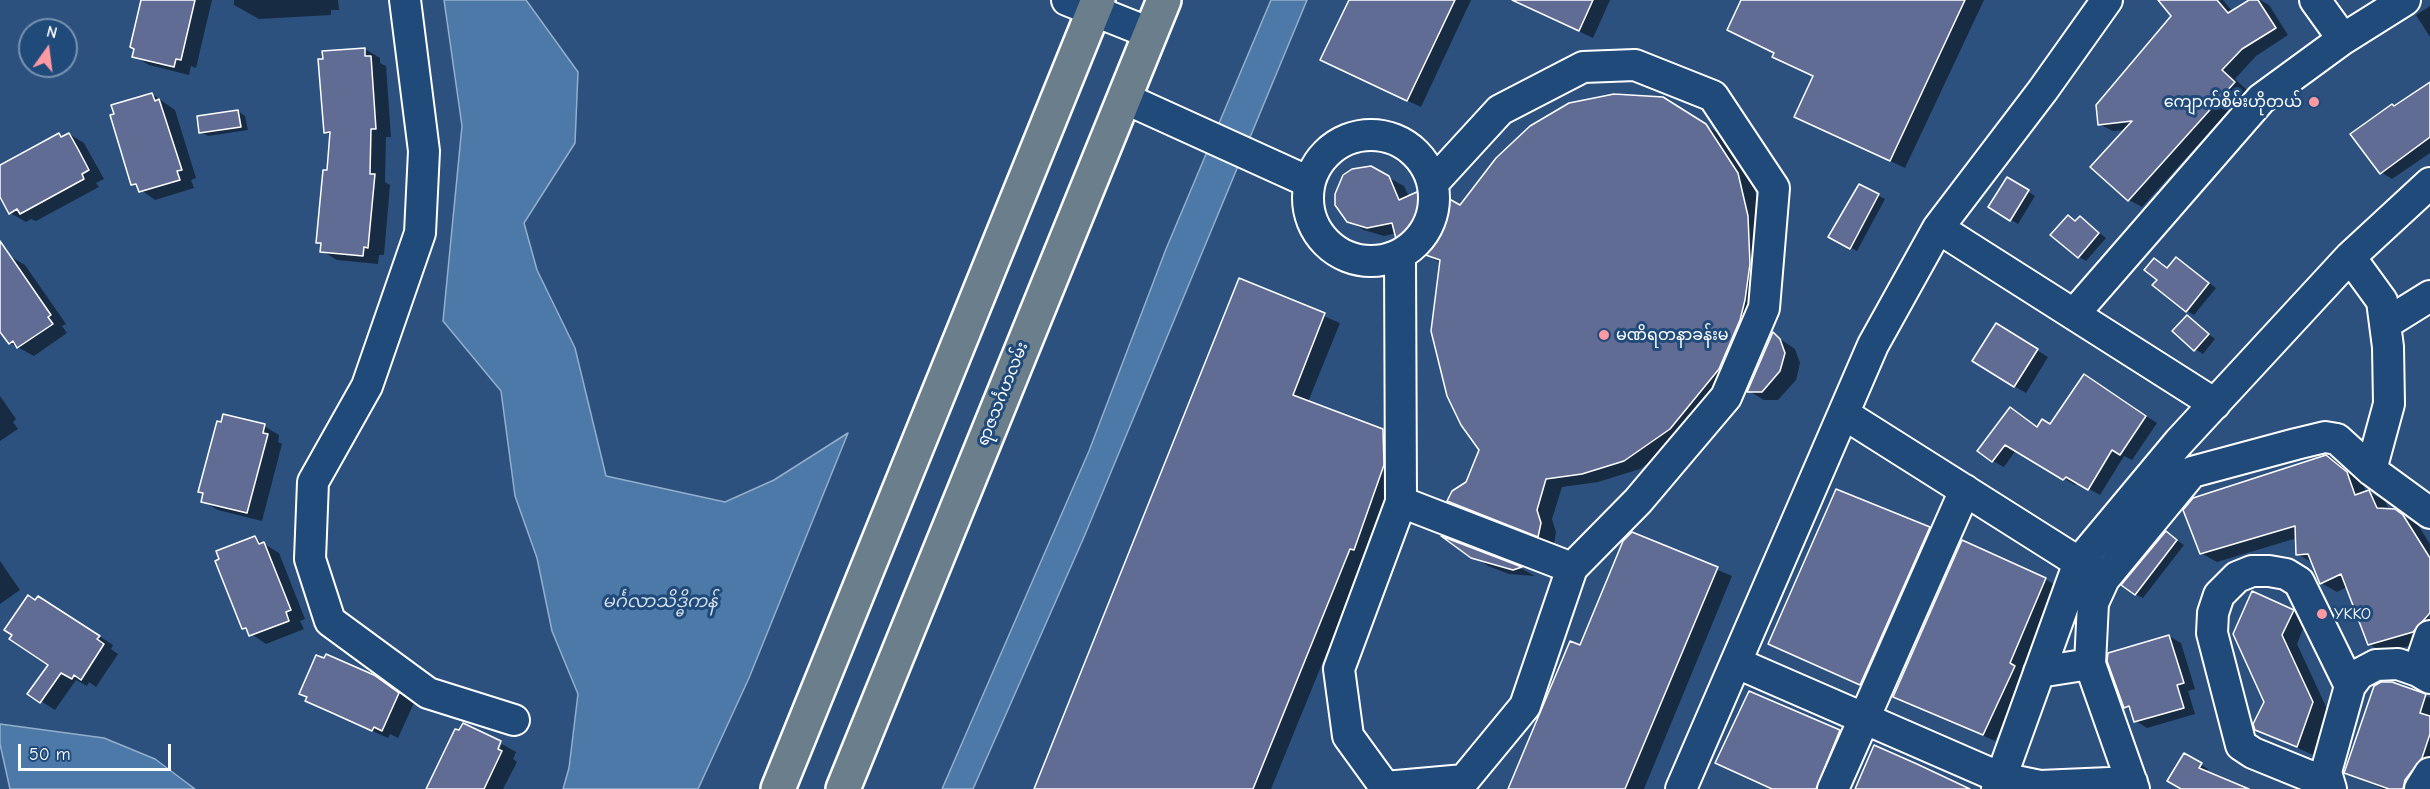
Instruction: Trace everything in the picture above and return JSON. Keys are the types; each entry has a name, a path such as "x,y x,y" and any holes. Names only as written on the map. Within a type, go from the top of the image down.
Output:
{"main road":[{"name":"ရာဇသင်္ဂဟလမ်း","path":"843,789 1164,0"},
{"path":"778,789 1086,3"}],"street":[{"path":"405,0 424,151 420,233 367,386 313,482 310,559 330,621 428,693 514,720"},
{"path":"1681,789 1873,345 1938,228 2108,0"},
{"path":"2315,0 2343,39"},
{"path":"2074,314 2261,99 2343,39 2405,0"},
{"path":"1086,3 1150,33"},
{"path":"1400,255 1401,502 1340,669 1348,736 1384,788 1464,780 1525,706 1572,568 1638,501 1726,397 1764,308 1774,188 1713,96 1635,65 1583,67 1500,110 1433,183"},
{"path":"1124,98 1309,182"},
{"path":"1370,135 1384,136 1410,148 1428,170 1433,183 1435,197 1429,225 1412,247 1387,260 1365,261 1345,255 1333,248 1315,227 1308,199 1309,182 1321,160 1331,149 1343,142 1370,135"},
{"path":"1999,784 2079,562 2167,457 2350,257 2427,192"},
{"path":"1938,228 2215,404"},
{"path":"2350,257 2382,301 2385,324 2389,404 2371,470"},
{"path":"2385,324 2430,296"},
{"path":"1844,414 2103,579"},
{"path":"1737,663 1864,718 1999,784 2133,786 2090,664 2093,603 2103,579 2192,472 2325,437 2337,439 2371,470 2430,513"},
{"path":"2167,457 2192,472"},
{"path":"1833,789 1965,490"},
{"path":"1401,502 1572,568"},
{"path":"2330,786 2253,753 2241,745 2212,633 2213,613 2219,595 2237,577 2252,571 2286,574 2299,582 2350,686"},
{"path":"2330,786 2326,772 2350,686 2359,674 2376,665 2398,664 2424,675 2430,636"},
{"path":"2039,672 2090,664"},
{"path":"2420,789 2430,773"}],"water":[{"name":"မင်္ဂလာသိဒ္ဓိကန်","path":"444,0 526,0 578,72 575,143 524,223 537,270 575,348 606,476 725,502 774,480 848,433 749,678 698,789 563,789 569,768 578,694 552,631 537,558 515,496 501,391 443,321 462,126"},
{"path":"1271,0 1307,0 1084,537 973,789 942,789 1089,451 1166,249"},
{"path":"0,724 104,738 155,759 195,789 10,789 0,744"}],"building":[{"path":"141,0 195,0 181,60 176,59 174,67 132,57 134,49 130,47"},
{"path":"1349,0 1455,0 1407,101 1320,60"},
{"path":"1512,0 1593,0 1579,31"},
{"path":"1741,0 1965,0 1890,161 1794,117 1813,76 1772,57 1774,53 1727,30"},
{"path":"2158,0 2217,0 2228,13 2249,0 2258,0 2276,28 2242,49 2222,70 2235,82 2128,201 2090,167 2132,121 2098,125 2096,105 2171,16"},
{"path":"365,48 365,56 371,56 376,129 371,129 370,174 375,174 368,248 364,247 363,256 320,252 321,243 316,243 323,170 327,170 330,132 324,133 318,59 323,59 322,51"},
{"path":"2430,82 2430,137 2380,174 2350,134 2392,104 2394,106"},
{"path":"152,93 155,101 159,99 182,170 177,171 180,180 139,192 136,184 131,185 110,115 114,114 111,105"},
{"name":"မဏိရတနာခန်းမ","path":"1614,94 1663,97 1706,124 1738,173 1748,216 1750,264 1745,300 1740,320 1719,369 1670,429 1624,461 1582,474 1546,479 1537,510 1541,523 1538,537 1447,501 1452,491 1466,482 1479,450 1461,425 1447,396 1431,331 1440,260 1417,252 1408,240 1396,239 1392,223 1367,228 1347,222 1335,205 1335,194 1343,175 1352,169 1371,166 1389,176 1399,200 1419,191 1429,200 1438,200 1444,196 1460,205 1496,158 1530,126 1569,103"},
{"path":"238,110 241,127 199,133 197,116"},
{"path":"59,133 61,137 69,133 78,149 89,170 82,174 84,179 20,214 17,209 9,214 0,197 0,165"},
{"path":"2007,177 2029,190 2010,221 1988,207"},
{"path":"1859,184 1879,194 1850,249 1828,237"},
{"path":"2068,215 2075,221 2080,216 2099,233 2078,258 2050,235"},
{"path":"0,241 51,315 48,317 53,324 17,348 13,341 9,344 0,332"},
{"path":"2176,257 2209,283 2186,312 2152,285 2157,280 2144,270 2154,258 2167,268"},
{"path":"1239,278 1325,313 1293,395 1383,429 1384,465 1354,550 1350,549 1253,789 1034,789"},
{"path":"2187,315 2209,334 2194,351 2172,331"},
{"path":"1996,323 2038,349 2014,387 1972,361"},
{"path":"1773,332 1780,339 1785,353 1780,371 1762,392 1747,392"},
{"path":"2084,374 2146,416 2120,455 2112,450 2088,490 2066,477 2063,480 2005,445 1992,462 1977,451 2010,407 2037,427 2042,419 2050,424"},
{"path":"223,414 265,424 263,433 268,434 247,513 201,502 203,493 198,492 217,421 221,422"},
{"path":"2326,455 2347,472 2355,495 2369,490 2377,508 2395,509 2403,515 2430,558 2430,613 2413,632 2368,645 2341,574 2320,584 2308,554 2296,555 2295,526 2200,554 2183,510 2193,498"},
{"path":"1836,489 1930,527 1860,685 1768,644"},
{"path":"2166,531 2177,540 2135,595 2121,585"},
{"path":"1632,532 1718,567 1625,789 1508,789 1570,641 1580,645 1623,541"},
{"path":"255,536 259,544 264,542 291,610 286,612 289,621 249,636 246,628 242,629 215,561 219,559 216,551"},
{"path":"1441,536 1522,567 1513,570 1471,558"},
{"path":"1962,540 2046,578 2010,663 2015,666 1983,735 1893,697"},
{"path":"2252,591 2294,610 2282,635 2313,702 2297,747 2255,730 2253,724 2264,702 2233,634"},
{"path":"28,595 35,600 38,596 100,636 97,639 104,644 81,680 74,675 72,679 61,673 40,703 27,694 48,665 9,639 12,635 4,630"},
{"path":"2169,635 2184,683 2177,685 2184,708 2134,722 2129,706 2124,708 2107,661 2108,653"},
{"path":"326,654 374,675 399,693 382,731 374,727 372,731 305,701 307,697 299,694 316,655 324,658"},
{"path":"2381,682 2392,682 2426,694 2420,713 2430,716 2430,734 2422,758 2405,780 2403,789 2389,789 2344,773 2374,686"},
{"path":"1749,691 1840,730 1816,789 1772,789 1715,763"},
{"path":"463,723 501,741 498,749 502,751 484,789 426,789 455,729 459,730"},
{"path":"1874,745 1917,764 1970,789 1855,789"},
{"path":"2184,753 2202,763 2199,768 2249,789 2181,789 2167,781"}],"place":[{"name":"ကျောက်စိမ်းဟိုတယ်","path":"2314,102"},
{"name":"မဏိရတနာခန်းမ","path":"1604,335"},
{"name":"YKKO","path":"2322,614"}]}
